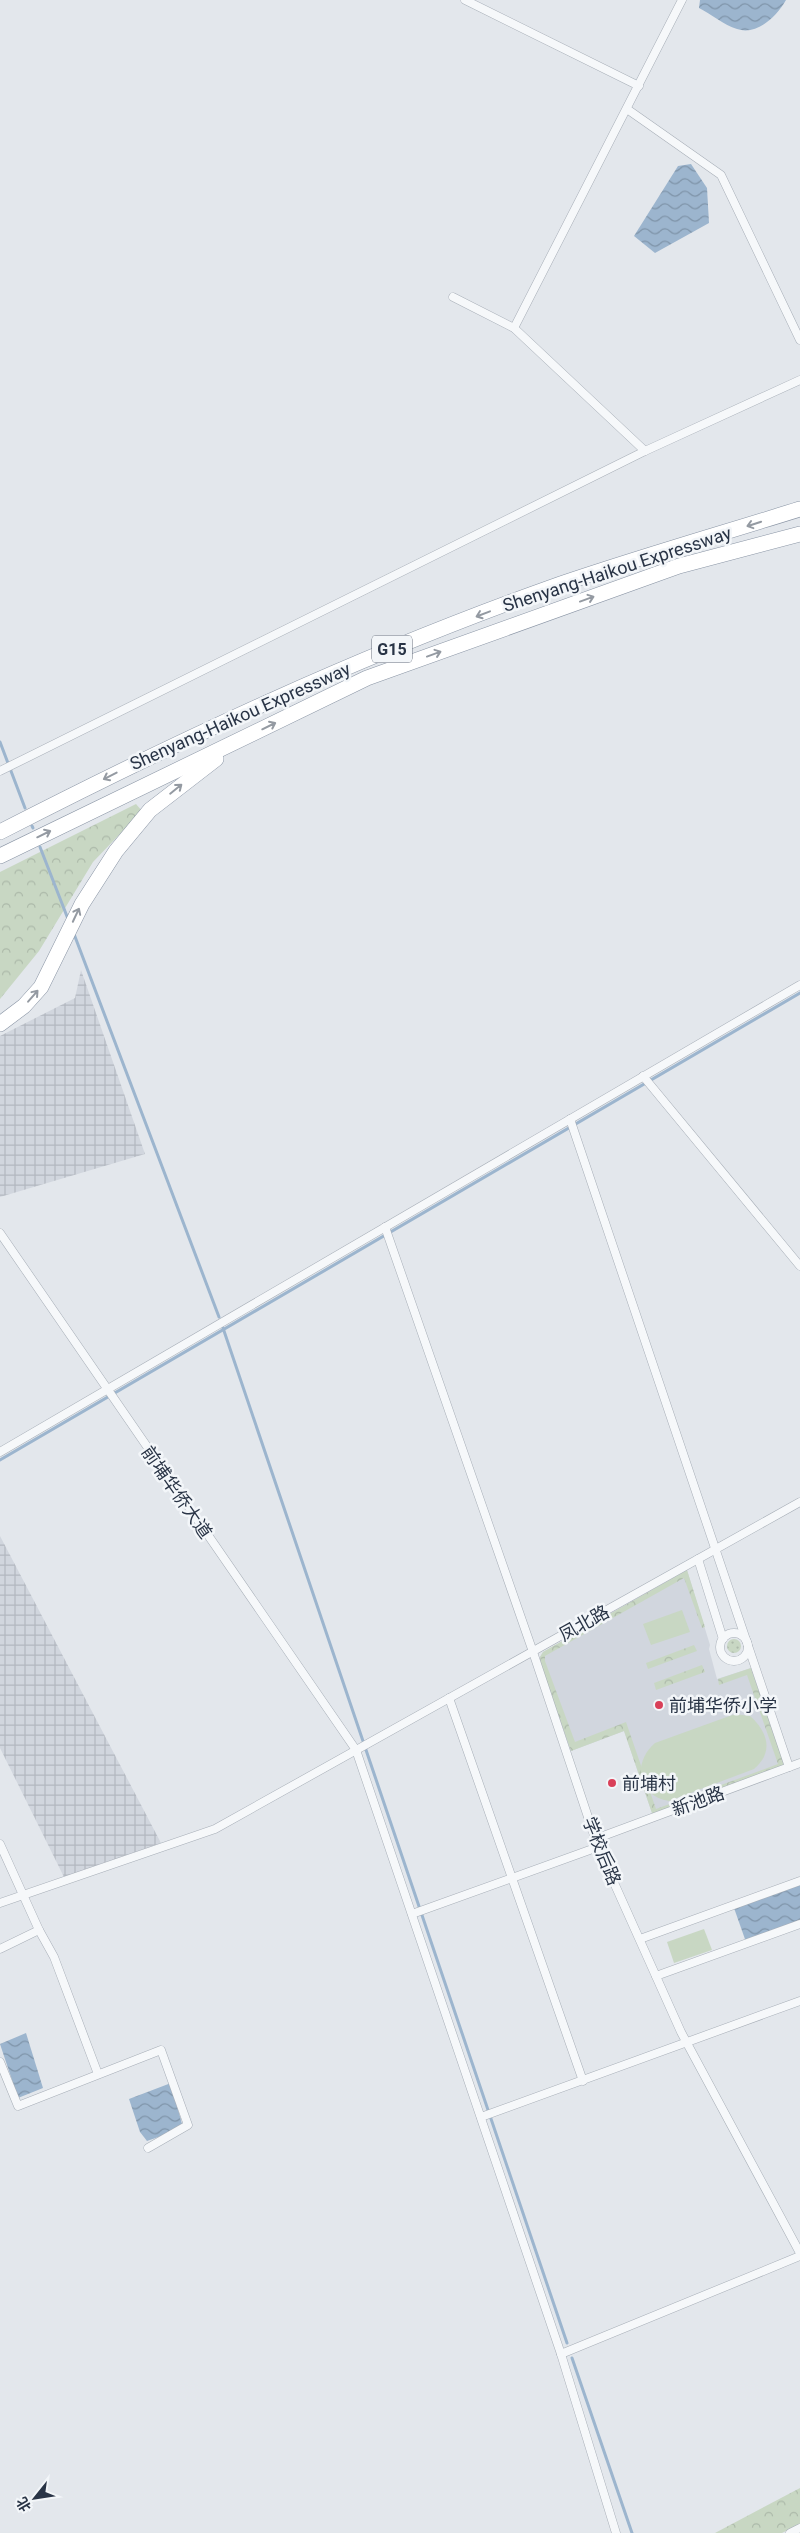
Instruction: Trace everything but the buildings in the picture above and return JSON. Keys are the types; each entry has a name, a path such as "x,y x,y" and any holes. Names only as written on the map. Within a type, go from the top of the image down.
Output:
{"highway":[{"name":"Shenyang-Haikou Expressway","path":"0,832 141,760 336,671 552,587 800,509"},
{"name":"Shenyang-Haikou Expressway","path":"0,856 367,678 679,566 800,534"},
{"path":"0,1024 24,1006 41,987 82,904 116,851 150,810 250,735"},
{"path":"0,823 81,790"}],"street":[{"path":"465,0 639,86"},
{"path":"514,328 628,109 682,0"},
{"path":"628,109 722,175 800,340"},
{"path":"453,297 476,307 514,328 645,451"},
{"path":"4,768 645,451 800,380"},
{"path":"0,1452 108,1394 572,1124 800,985"},
{"path":"646,1080 800,1266"},
{"path":"572,1124 714,1550 789,1767"},
{"name":"学校后路","path":"386,1232 533,1652 597,1843 688,2044 800,2254"},
{"name":"前埔华侨大道","path":"0,1233 108,1394 362,1747 487,2115 616,2533"},
{"name":"凤北路","path":"0,1903 215,1829 800,1502"},
{"path":"698,1559 723,1639"},
{"path":"737,1633 747,1642 745,1656 733,1661 722,1653 720,1645 728,1634 737,1633"},
{"path":"449,1698 583,2081"},
{"name":"新池路","path":"418,1912 512,1878 800,1763"},
{"path":"0,1844 39,1930 54,1957 98,2074"},
{"path":"640,1939 800,1880"},
{"path":"656,1976 800,1924"},
{"path":"0,1949 39,1930"},
{"path":"487,2115 688,2044 800,2001"},
{"path":"0,2062 18,2106 161,2050 188,2125 148,2148"},
{"path":"561,2354 800,2254"},
{"path":"790,2533 800,2528"}],"shaded area":[{"path":"81,970 145,1154 0,1197 0,1036 75,998"},
{"path":"0,1536 161,1843 64,1877 0,1748"},
{"name":"前埔华侨小学","path":"687,1570 710,1645 709,1649 717,1679 751,1668 785,1767 653,1816 624,1731 571,1751 540,1657 543,1652"}],"green space":[{"path":"136,804 142,811 93,862 39,951 0,999 0,872"},
{"path":"687,1570 705,1627 702,1628 684,1578 545,1656 545,1661 575,1742 626,1722 656,1809 778,1764 747,1675 719,1685 718,1679 751,1668 785,1767 653,1816 624,1731 571,1751 541,1667 540,1657 543,1652"},
{"path":"682,1610 690,1632 651,1645 643,1624"},
{"path":"731,1639 737,1639 741,1646 737,1653 731,1653 727,1649 727,1643"},
{"path":"694,1645 697,1651 648,1669 646,1663"},
{"path":"702,1665 705,1672 656,1690 654,1683"},
{"path":"735,1714 750,1716 764,1735 766,1749 764,1756 754,1769 669,1801 658,1798 650,1793 644,1786 641,1778 641,1769 643,1760 655,1743"},
{"path":"704,1929 712,1950 674,1963 667,1942"},
{"path":"800,2488 800,2524 782,2533 715,2533"}],"water":[{"path":"700,0 786,0 766,23 752,30 744,30 727,25 699,8"},
{"path":"691,164 707,188 709,223 655,253 634,236 678,166"},
{"path":"800,1885 800,1923 746,1942 734,1908"},
{"path":"26,2033 43,2088 18,2098 0,2044"},
{"path":"171,2083 182,2124 164,2135 147,2141 140,2132 129,2099"}],"waterway":[{"path":"0,742 25,808"},
{"path":"40,847 68,919"},
{"path":"74,934 219,1317"},
{"path":"0,1460 800,993"},
{"path":"223,1328 567,2343"},
{"path":"572,2358 632,2533"}],"place":[{"name":"前埔华侨小学","path":"659,1705"},
{"name":"前埔村","path":"612,1783"}]}
